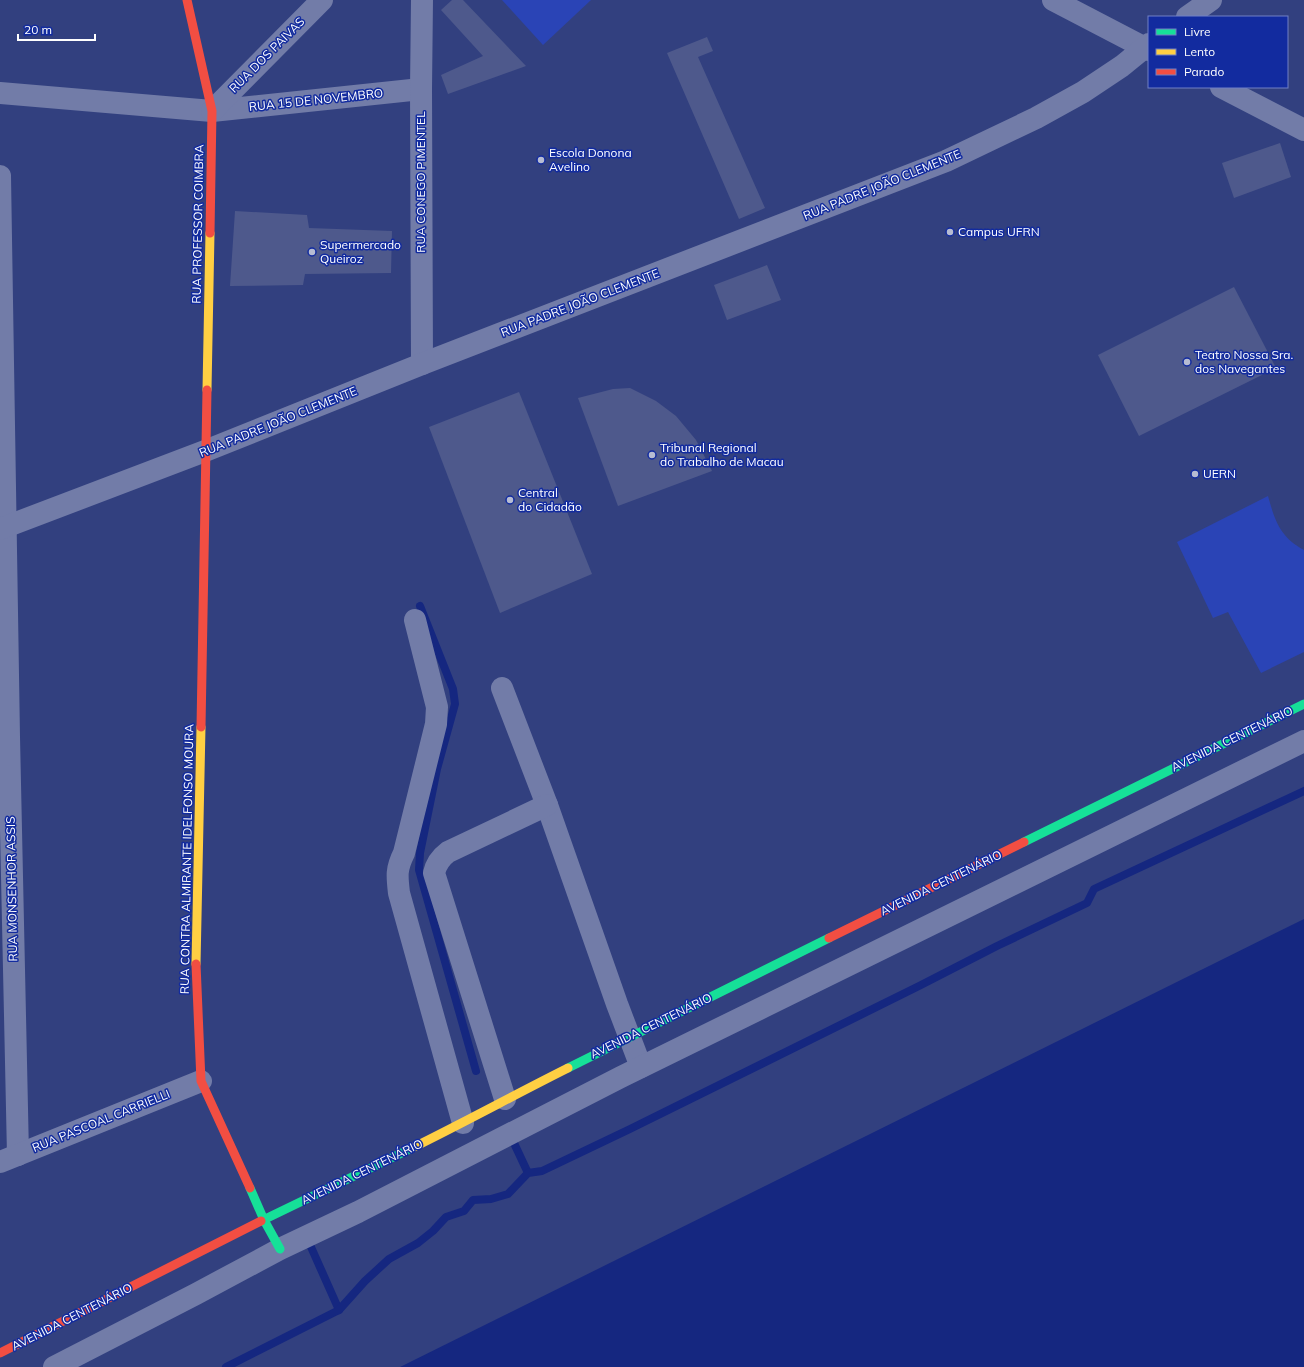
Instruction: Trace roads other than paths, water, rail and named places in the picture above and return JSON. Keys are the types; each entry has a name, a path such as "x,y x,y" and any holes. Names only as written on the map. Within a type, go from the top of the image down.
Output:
{"street":[{"name":"RUA PROFESSOR COIMBRA","path":"187,0 212,111 205,451"},
{"name":"RUA DOS PAIVAS","path":"212,111 322,0"},
{"name":"RUA CONEGO PIMENTEL","path":"422,0 422,364"},
{"path":"1053,0 1147,47"},
{"path":"1188,16 1211,0"},
{"name":"RUA PADRE JOÃO CLEMENTE","path":"3,528 205,451 422,364 946,161 1036,118 1083,92 1147,47"},
{"path":"1223,88 1304,130"},
{"name":"RUA 15 DE NOVEMBRO","path":"0,93 212,111 421,89"},
{"name":"RUA MONSENHOR ASSIS","path":"0,176 3,528 9,737 9,1158"},
{"name":"RUA CONTRA ALMIRANTE IDELFONSO MOURA","path":"205,451 196,971 201,1081 264,1220 280,1249"},
{"path":"415,620 437,707 436,724 404,853 398,864 397,878 399,893 463,1123"},
{"path":"502,688 548,805 641,1067"},
{"name":"AVENIDA CENTENÁRIO","path":"0,1353 264,1220 463,1123 505,1099 1304,704"},
{"path":"54,1367 280,1249 358,1212 641,1067 1304,741"},
{"path":"505,1099 434,873 440,858 448,852 548,805"},
{"name":"RUA PASCOAL CARRIELLI","path":"9,1158 201,1081"}],"waterway":[{"path":"420,606 453,689 455,704 437,769 420,853 419,870 476,1071"},
{"path":"226,1367 339,1310 365,1281 389,1259 418,1243 433,1231 446,1217 464,1211 473,1200 491,1199 508,1194 528,1173 542,1171 630,1129 997,946 1087,903 1094,889 1304,791"},
{"path":"513,1141 528,1173"},
{"path":"311,1247 339,1310"}],"place":[{"name":"Escola Donona Avelino","path":"541,160"},
{"name":"Campus UFRN","path":"950,232"},
{"name":"Supermercado Queiroz","path":"312,252"},
{"name":"Teatro Nossa Sra. dos Navegantes","path":"1187,362"},
{"name":"Tribunal Regional do Trabalho de Macau","path":"652,455"},
{"name":"UERN","path":"1195,474"},
{"name":"Central do Cidadão","path":"510,500"}]}
